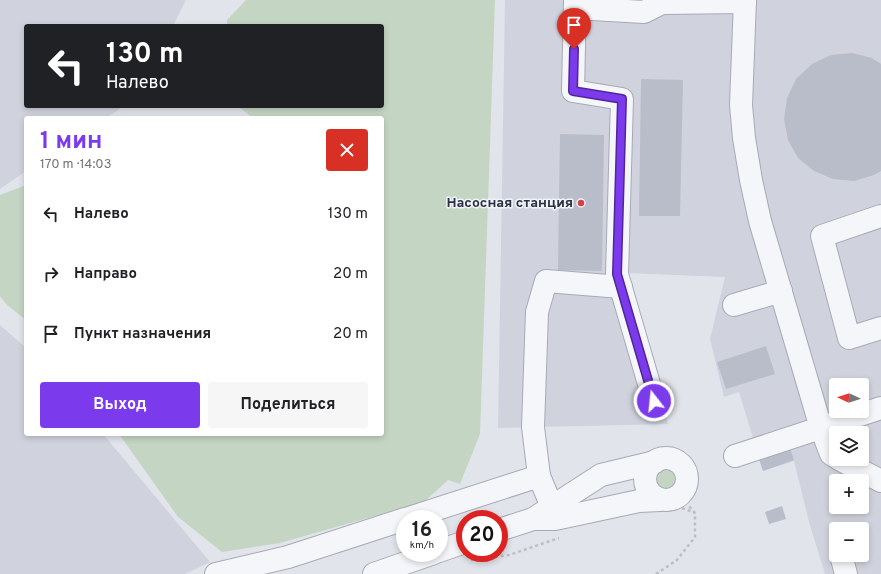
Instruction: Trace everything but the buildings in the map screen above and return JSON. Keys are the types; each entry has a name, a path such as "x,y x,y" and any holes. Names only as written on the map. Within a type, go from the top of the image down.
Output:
{"street":[{"path":"654,401 617,274 622,99 573,91 575,4 644,12 662,3 745,1 741,105 744,138 751,180 760,220 821,428 829,449"},
{"path":"880,331 849,338 822,236 881,216"},
{"path":"552,507 539,476 533,427 537,312 546,281 621,287"},
{"path":"734,305 781,291"},
{"path":"735,456 881,408"},
{"path":"508,527 533,519 601,476 655,462 661,459 675,461 684,470 686,475 685,486 670,497 639,501 555,519 533,519"},
{"path":"655,462 647,471 645,483 650,493 670,497"},
{"path":"852,466 881,481"},
{"path":"434,510 539,476"},
{"path":"216,574 288,557 396,522"},
{"path":"374,574 408,562"},
{"path":"843,562 846,574"}],"path":[{"path":"656,574 677,560 695,537 695,513 670,497"}],"shaded area":[{"path":"0,0 186,0 174,24 24,24 24,108 121,108 109,116 24,116 24,172 0,189"},
{"path":"505,0 881,0 881,574 825,574 809,522 794,461 763,471 739,392 724,397 710,339 725,277 627,273 668,424 498,428"},
{"path":"0,325 24,346 24,436 105,436 210,562 185,574 0,574"}],"green space":[{"path":"246,0 495,0 480,434 460,484 448,480 424,502 280,543 222,552 178,517 120,436 384,436 384,116 250,116 240,108 384,108 384,24 227,24 227,20"},
{"path":"24,186 24,318 7,305 0,296 0,195"},
{"path":"666,464 677,468 681,479 677,490 666,494 655,490 651,479 655,468"}],"place":[{"name":"Насосная станция","path":"581,203"}],"route":[{"path":"574,49 573,91 622,99 617,274 654,401"}]}
